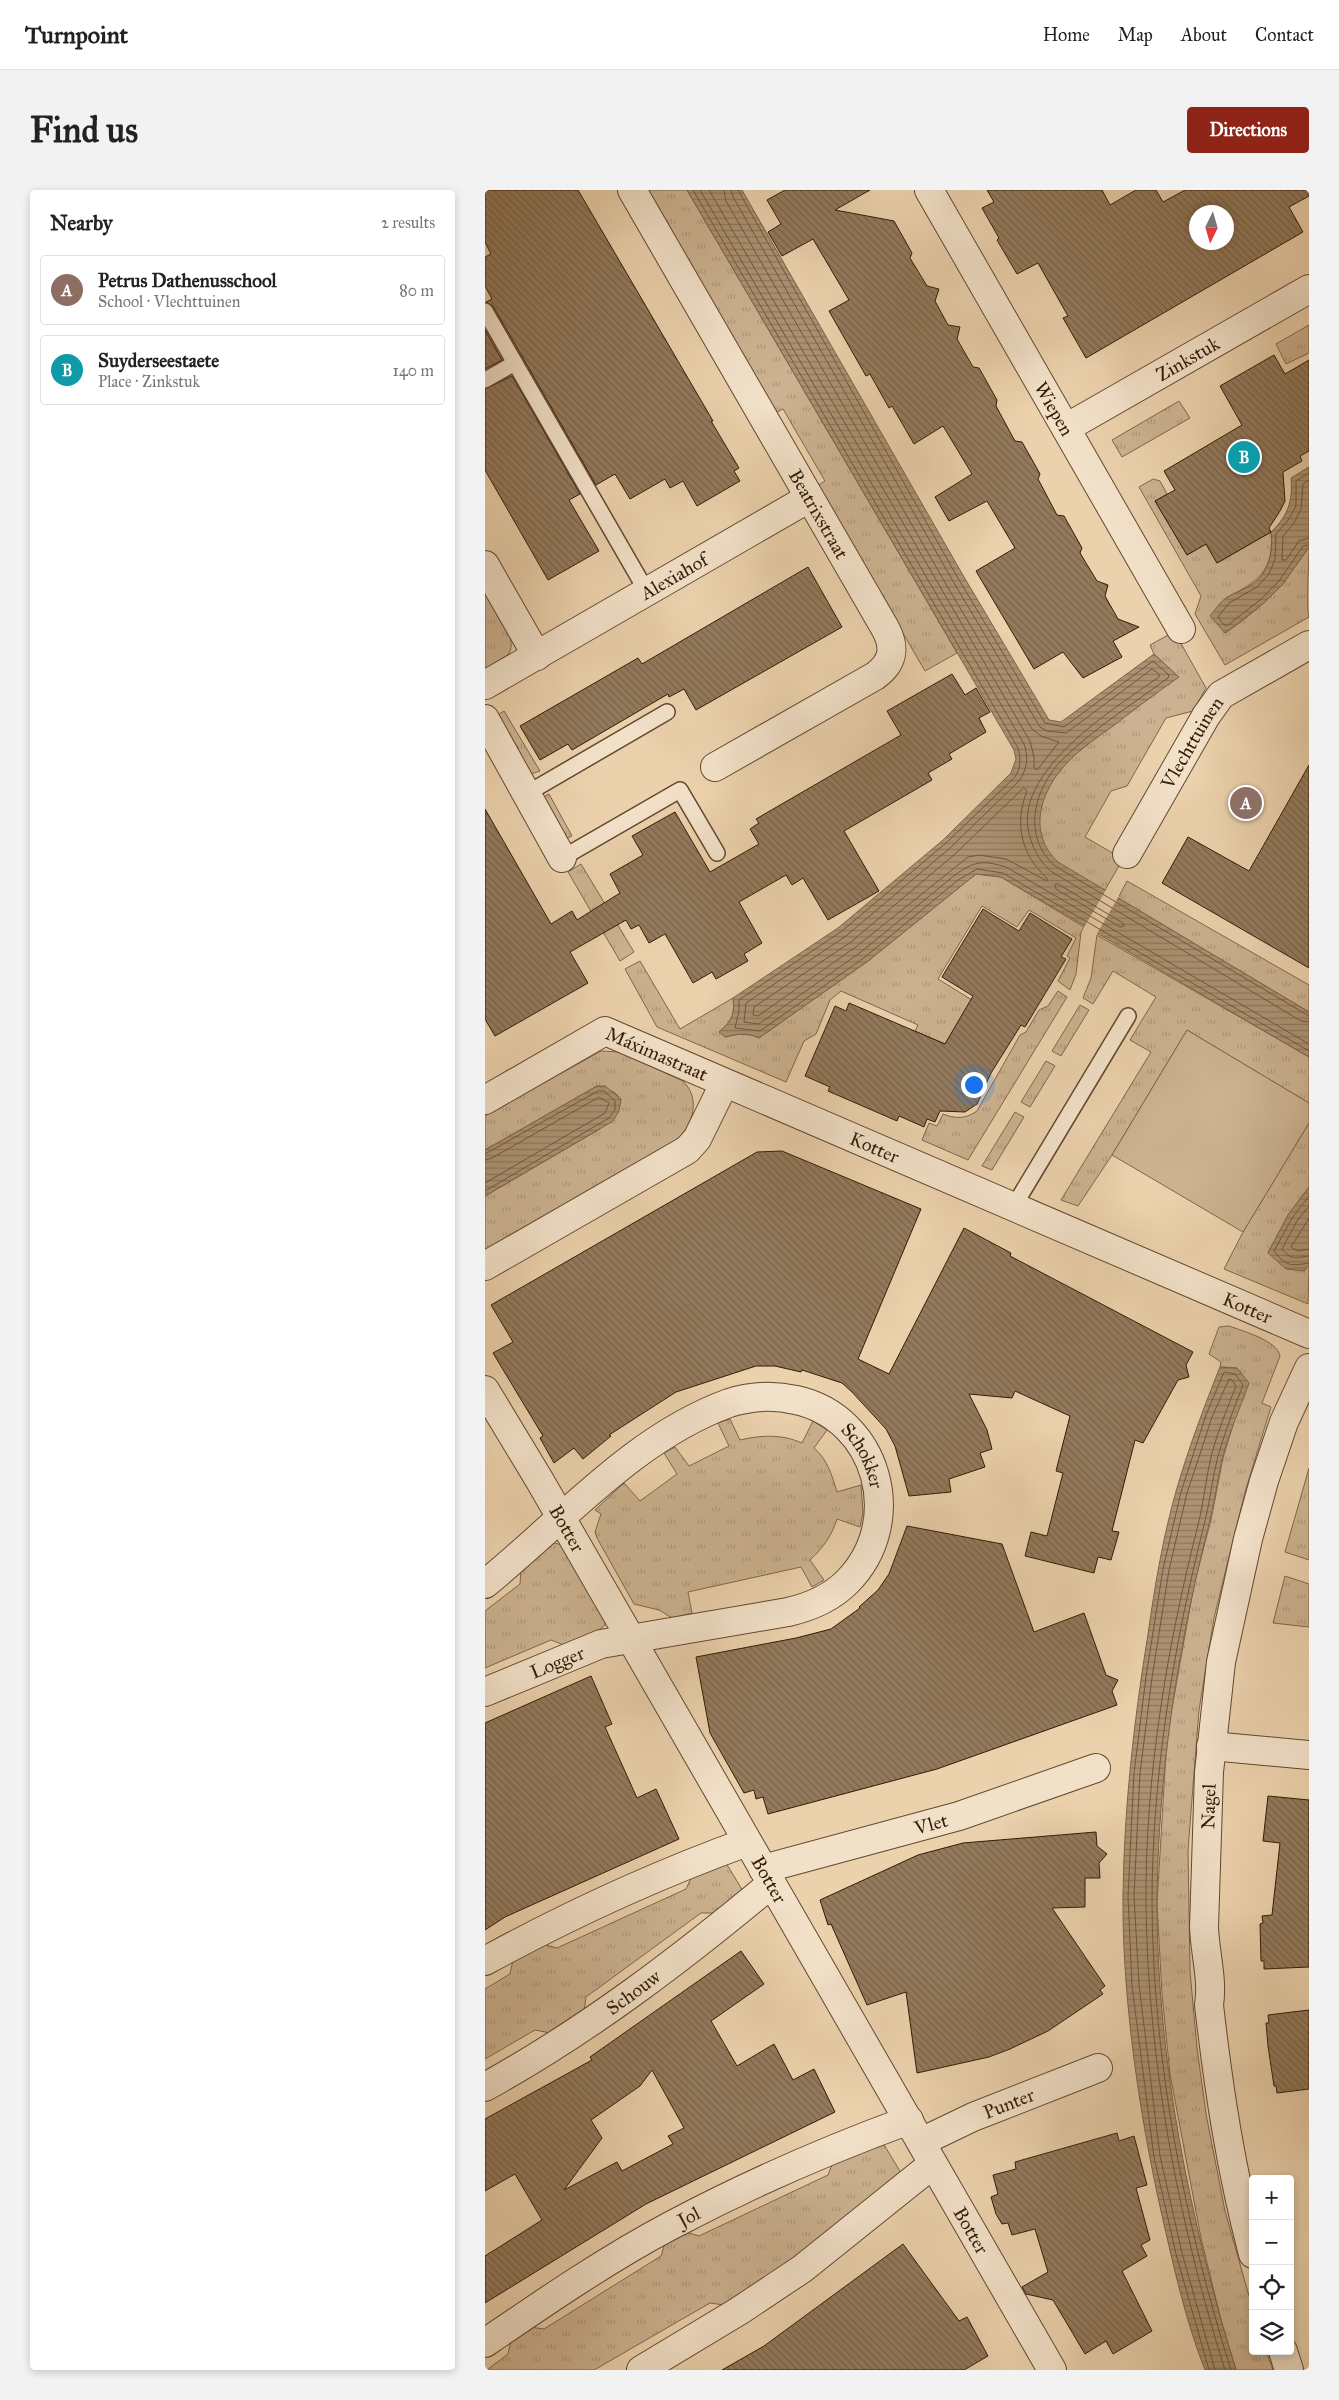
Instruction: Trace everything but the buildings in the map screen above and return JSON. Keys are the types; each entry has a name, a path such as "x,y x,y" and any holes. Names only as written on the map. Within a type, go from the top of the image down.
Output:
{"street":[{"name":"Beatrixstraat","path":"633,190 889,635 893,653 887,666 875,676 715,767"},
{"name":"Wiepen","path":"929,190 1181,629"},
{"name":"Zinkstuk","path":"1066,428 1309,289"},
{"name":"Alexiahof","path":"485,685 809,498"},
{"path":"485,565 537,656"},
{"name":"Vlechttuinen","path":"1127,854 1206,716 1221,695 1309,645"},
{"path":"485,719 562,858"},
{"name":"Máximastraat","path":"485,1100 605,1031 724,1084"},
{"path":"485,1266 687,1150 697,1138 724,1084"},
{"name":"Kotter","path":"724,1084 1014,1206 1309,1334"},
{"name":"Nagel","path":"1249,2238 1237,2190 1222,2111 1209,2005 1211,1988 1205,1953 1204,1927 1206,1824 1211,1746 1221,1662 1248,1539 1278,1439 1309,1368"},
{"name":"Botter","path":"485,1390 631,1639 1052,2370"},
{"name":"Schokker","path":"561,1519 619,1468 654,1442 715,1409 744,1400 770,1396 808,1402 841,1421 863,1446 876,1479 879,1508 877,1529 865,1558 848,1581 835,1592 810,1606 788,1612 631,1639"},
{"path":"485,1584 561,1519"},
{"name":"Logger","path":"485,1692 601,1644 631,1639"},
{"path":"1211,1746 1309,1755"},
{"name":"Vlet","path":"767,1877 959,1816 1096,1768"},
{"path":"485,1962 553,1925 642,1883 747,1842"},
{"name":"Schouw","path":"485,2087 571,2036 640,1988 767,1877"},
{"name":"Punter","path":"921,2142 973,2117 1098,2068"},
{"path":"641,2370 739,2311 802,2269 921,2142"},
{"name":"Jol","path":"485,2343 594,2271 669,2226 797,2165 921,2142"},
{"path":"1284,2355 1289,2370"}],"lane":[{"path":"485,311 647,592"},
{"path":"485,380 515,363"},
{"path":"527,794 667,712"},
{"path":"562,858 680,790 717,854"},
{"path":"1014,1206 1128,1016"}],"green space":[{"path":"646,190 687,190 957,653 925,671 817,486 825,481 783,409 775,413"},
{"path":"1309,325 1309,353 1286,364 1276,344"},
{"path":"1179,401 1190,418 1122,457 1112,440"},
{"path":"1153,479 1160,481 1167,494 1155,501 1187,555 1206,544 1217,563 1271,532 1270,557 1262,574 1247,586 1226,598 1225,633 1261,605 1291,572 1309,547 1309,617 1225,665 1195,614 1201,596 1139,487"},
{"path":"485,590 504,621 511,639 511,647 509,653 499,664 485,671"},
{"path":"1170,634 1179,640 1206,688 1193,711 1166,718 1127,786 1111,791 1085,837 1123,859 1105,890 1069,871 1051,856 1044,845 1040,832 1041,807 1050,783 1066,763 1178,677 1154,654 1150,645"},
{"path":"504,711 540,771 531,774 496,716"},
{"path":"549,794 572,836 567,838 543,797"},
{"path":"581,864 634,952 620,961 568,872"},
{"path":"976,874 1001,877 1084,927 1081,932 1076,974 1070,990 1058,981 1070,958 1067,956 1076,938 1029,910 1017,927 982,906 938,979 972,1000 945,1044 915,1031 918,1025 841,991 830,1000 816,1034 804,1041 786,1082 657,1027 625,969 640,961 680,1029 733,998 732,1017 720,1031 725,1037 742,1034 759,1038 868,961"},
{"path":"1127,881 1309,985 1309,1012 1118,898"},
{"path":"1097,935 1309,1057 1309,1103 1187,1030 1112,1155 1078,1206 1061,1200 1151,1052 1130,1040 1156,997 1113,971 1093,1004 1083,998 1091,978"},
{"path":"1058,991 1067,997 968,1160 922,1140 929,1123 937,1126 943,1114 960,1117 969,1116 977,1111 1020,1035 1026,1032 1039,1010 1048,1006"},
{"path":"1080,1005 1089,1010 1061,1056 1052,1051"},
{"path":"1187,1030 1309,1103 1309,1123 1243,1232 1112,1155"},
{"path":"601,1051 619,1052 683,1081 689,1089 693,1106 685,1131 672,1144 485,1253 485,1196 600,1129 621,1099 614,1092 597,1086 485,1150 485,1116"},
{"path":"1046,1061 1055,1066 1030,1107 1021,1102"},
{"path":"1015,1112 1024,1117 992,1170 982,1166"},
{"path":"1309,1123 1309,1187 1288,1215 1268,1253 1304,1271 1309,1265 1308,1304 1224,1269 1243,1232"},
{"path":"1229,1326 1267,1341 1278,1351 1280,1356 1262,1403 1271,1407 1245,1492 1214,1618 1199,1710 1188,1850 1190,1971 1197,2048 1206,2114 1225,2211 1249,2296 1249,2355 1267,2355 1273,2370 1236,2370 1222,2324 1201,2238 1170,2074 1162,1994 1157,1904 1167,1736 1194,1585 1211,1520 1223,1458 1233,1425 1237,1368 1220,1367 1221,1362 1209,1354 1219,1327"},
{"path":"730,1419 740,1440 771,1436 787,1438 802,1443 813,1421 827,1430 814,1448 826,1462 837,1492 861,1485 863,1512 860,1527 837,1519 826,1542 810,1560 824,1580 812,1587 801,1567 688,1592 692,1613 672,1618 659,1610 634,1604 597,1538 595,1532 601,1514 595,1510 624,1483 640,1501 677,1474 664,1453 675,1447 689,1466 729,1446 718,1423"},
{"path":"1309,1468 1309,1560 1285,1552"},
{"path":"554,1543 563,1545 605,1619 605,1625 598,1631 564,1645 551,1640 485,1668 485,1611 520,1584 521,1570"},
{"path":"1285,1576 1309,1584 1309,1627 1273,1623"},
{"path":"726,1863 743,1891 715,1913 701,1913 586,1997 584,2011 550,2033 535,2030 485,2059 485,1989 510,1974 513,1960 543,1944 557,1948 686,1889 692,1876"},
{"path":"883,2143 901,2173 800,2253 724,2305 710,2303 594,2370 487,2370 508,2354 511,2340 530,2327 544,2329 661,2256 665,2243 686,2232 699,2236 828,2175 833,2162"}],"water":[{"path":"687,190 742,190 964,577 1049,720 1061,722 1154,654 1179,677 1084,747 1066,764 1049,787 1044,800 1040,826 1043,838 1048,851 1058,862 1309,1012 1309,1057 1001,877 976,874 868,961 759,1038 742,1034 725,1037 719,1032 732,1017 733,998 838,928 943,840 1011,773 1016,759 1014,750"},
{"path":"1309,467 1309,547 1283,584 1264,603 1225,633 1210,616 1224,600 1254,583 1264,572 1271,553 1271,532 1282,520 1288,508 1291,494 1291,478"},
{"path":"597,1086 605,1086 621,1099 619,1111 613,1121 485,1196 485,1150"},
{"path":"1309,1187 1309,1265 1304,1271 1286,1269 1268,1253 1288,1215"},
{"path":"1220,1367 1237,1368 1249,1383 1222,1459 1187,1621 1165,1761 1158,1856 1157,1903 1163,2021 1179,2140 1204,2256 1236,2370 1205,2370 1191,2331 1180,2291 1153,2173 1139,2095 1129,2014 1123,1934 1125,1830 1131,1764 1138,1699 1157,1579 1177,1488 1197,1427"}],"pier":[{"path":"1107,888 1119,896 1095,937 1083,929"}],"place":[{"name":"Suyderseestaete","path":"1244,457"},
{"name":"Petrus Dathenusschool","path":"1246,803"}]}
